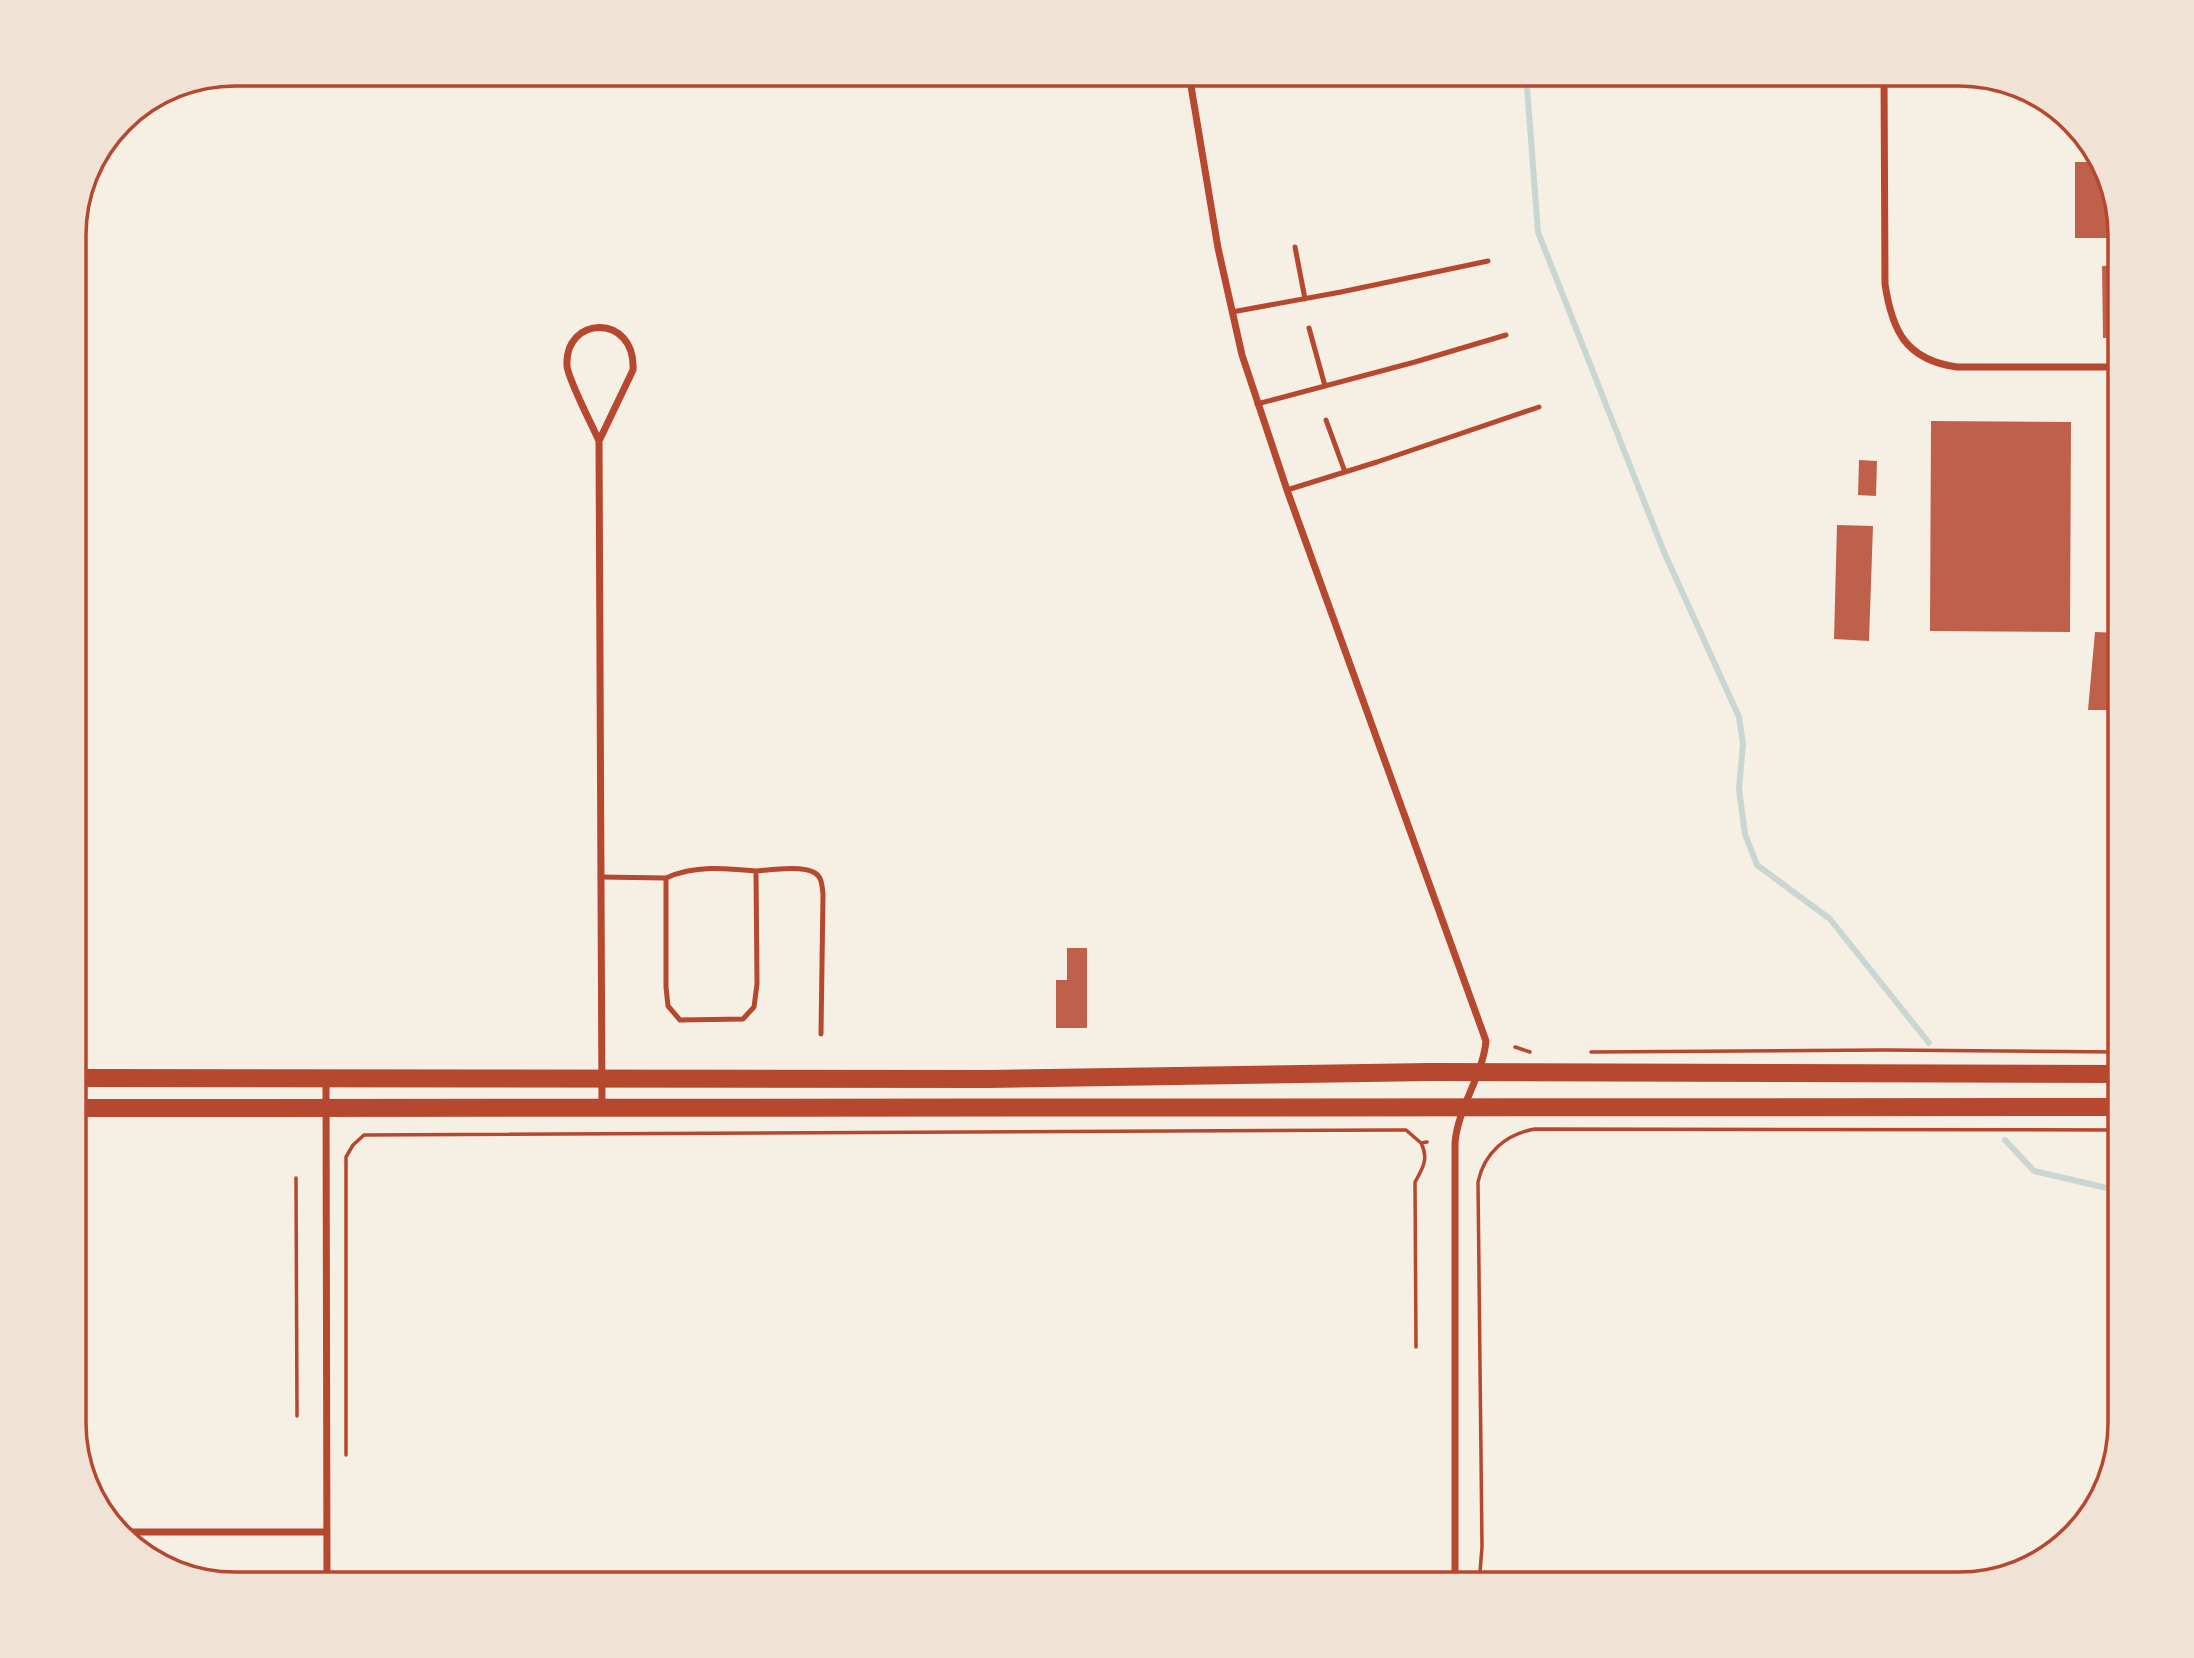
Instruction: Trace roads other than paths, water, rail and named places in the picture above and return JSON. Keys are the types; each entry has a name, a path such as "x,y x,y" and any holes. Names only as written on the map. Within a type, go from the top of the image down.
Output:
{"highway":[{"path":"86,1079 988,1079 1429,1072 2108,1074"},
{"path":"86,1108 2108,1107"}],"street":[{"path":"1191,86 1217,248 1242,355 1257,404 1484,1036 1485,1047 1456,1134 1455,1572"},
{"path":"1884,86 1885,284 1888,306 1896,328 1907,345 1922,358 1957,367 2108,367"},
{"path":"599,441 632,370 633,357 620,332 603,326 588,329 578,335 569,350 567,368 599,441 602,1108"},
{"path":"326,1080 327,1572"},
{"path":"132,1532 327,1532"}],"lane":[{"path":"1295,247 1305,299"},
{"path":"1232,312 1488,261"},
{"path":"1309,328 1325,386"},
{"path":"1257,404 1506,335"},
{"path":"1287,490 1539,407"},
{"path":"1325,420 1345,472"},
{"path":"600,877 666,878 678,872 700,869 805,870 816,873 822,881 821,1034"},
{"path":"666,878 668,1006 680,1020 732,1021 743,1019 754,1007 757,984 755,871"}],"waterway":[{"path":"1527,86 1538,232 1664,552 1739,717 1743,744 1739,789 1745,834 1757,865 1830,919 1929,1043"},
{"path":"2005,1140 2034,1171 2108,1188"}]}
